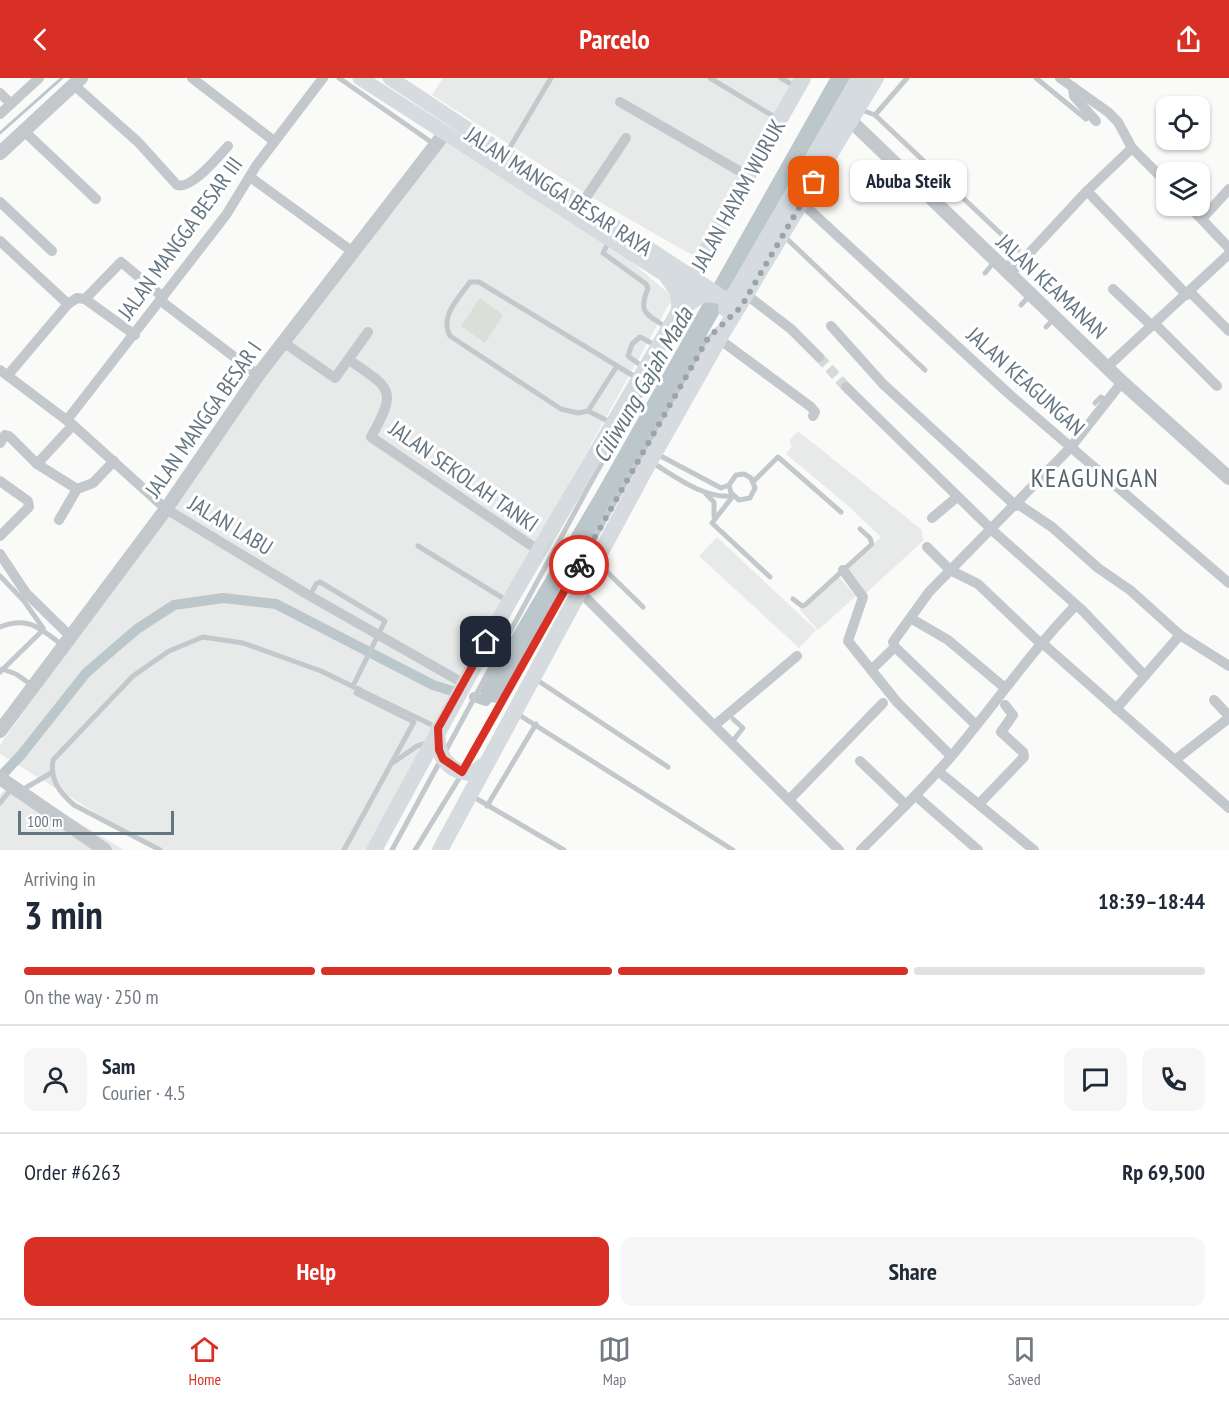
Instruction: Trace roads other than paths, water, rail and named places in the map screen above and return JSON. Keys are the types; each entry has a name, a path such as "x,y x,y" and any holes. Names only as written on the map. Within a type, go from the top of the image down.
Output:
{"main road":[{"name":"JALAN MANGGA BESAR RAYA","path":"360,78 439,139 583,202 659,261 668,278 715,294"},
{"name":"JALAN MANGGA BESAR RAYA","path":"390,78 479,139 507,152 534,182 610,240 659,261 715,294"},
{"path":"443,849 533,677 720,333 715,294 859,78"},
{"path":"715,294 783,235 876,78"},
{"name":"JALAN HAYAM WURUK","path":"374,850 508,602 641,374 665,342 678,313 715,294 748,176 800,83"},
{"path":"668,278 678,292 678,313"},
{"path":"435,735 443,759 462,772 473,773 489,760"}],"street":[{"path":"0,114 39,78"},
{"path":"192,78 274,141"},
{"name":"JALAN MANGGA BESAR III","path":"38,464 226,215 274,141 323,78"},
{"path":"1060,78 1113,117 1132,148 1156,172"},
{"path":"0,153 77,81 177,185 186,185 196,178 228,146"},
{"path":"1073,87 1074,96 1091,120"},
{"path":"0,93 11,104"},
{"path":"620,102 748,176"},
{"name":"JALAN KEAMANAN","path":"854,114 1003,268 1025,300 1107,367 1229,478"},
{"path":"24,131 96,199"},
{"path":"583,202 626,138"},
{"name":"JALAN MANGGA BESAR I","path":"0,731 166,509 258,375 439,139"},
{"path":"1003,268 1132,148"},
{"path":"250,177 353,252"},
{"path":"1202,219 1229,189"},
{"path":"1087,191 1229,331"},
{"path":"0,202 52,251"},
{"name":"JALAN KEAGUNGAN","path":"802,203 1009,394 1229,582"},
{"path":"1199,216 1229,248"},
{"path":"0,241 68,304"},
{"path":"1107,367 1189,294 1229,254"},
{"path":"85,299 121,262 162,299 258,375"},
{"path":"1113,288 1217,386"},
{"path":"715,294 791,329 819,357"},
{"path":"4,372 68,304 77,298 85,299 135,335"},
{"path":"831,326 883,384 1017,505 1052,527 1098,568 1130,590 1180,635 1229,666"},
{"path":"283,342 333,378 338,376 368,332"},
{"path":"720,333 812,407 815,412 813,416"},
{"name":"JALAN SEKOLAH TANKI","path":"349,360 382,382 386,389 386,411 371,437 538,550"},
{"name":"JALAN LABU","path":"4,372 70,422 166,509 310,596 463,683"},
{"path":"975,725 895,647 893,642 912,619 929,592 1017,505 1071,447 1101,402 1122,382"},
{"path":"846,387 957,497 1082,610 1145,676"},
{"path":"0,443 6,435 9,436 38,464 77,489"},
{"path":"58,520 77,489 93,483 114,461"},
{"path":"0,481 28,501 29,507 0,536"},
{"path":"932,518 957,497"},
{"path":"927,548 950,570 978,584 1040,642 1229,808"},
{"path":"0,554 33,601 67,641"},
{"path":"843,570 863,597 848,641 897,702 951,756"},
{"path":"580,592 839,850"},
{"path":"861,850 938,771 1040,642 1075,606"},
{"path":"912,619 948,640 1005,688"},
{"path":"1116,709 1180,635"},
{"path":"870,670 895,647"},
{"path":"716,725 797,656"},
{"path":"1175,760 1209,736 1229,717 1214,700"},
{"path":"789,800 883,703"},
{"path":"979,804 1024,757 1023,752 1001,732 1013,715 1005,705"},
{"path":"860,761 906,806"},
{"path":"938,771 1034,850"},
{"path":"11,784 105,850"},
{"path":"916,796 978,850"}],"lane":[{"path":"339,78 439,139"},
{"path":"405,78 426,103"},
{"path":"551,78 507,152 583,202"},
{"path":"710,78 780,120"},
{"path":"781,78 800,83"},
{"path":"875,115 907,78"},
{"path":"1036,78 1091,120"},
{"path":"854,114 875,115 1018,250"},
{"path":"783,235 925,370"},
{"path":"610,240 603,253 606,258 646,284 648,288 642,303 643,309 665,342"},
{"path":"985,273 1003,268 1012,258 1010,247"},
{"path":"613,423 588,411 578,413 561,409 450,336 445,327 445,319 470,282 479,282 617,366 641,374"},
{"path":"392,850 443,759 665,342 715,294"},
{"path":"415,850 462,772 705,342 720,333"},
{"path":"641,374 628,356 632,344 640,337 665,342"},
{"path":"588,411 617,366"},
{"path":"653,457 721,488 729,485"},
{"path":"653,457 705,492 714,502 712,521"},
{"path":"754,481 778,457 841,512"},
{"path":"740,474 748,475 754,481 755,492 750,498 739,500 733,496 729,485 732,478 740,474"},
{"path":"705,492 710,483"},
{"path":"705,492 720,497 733,496"},
{"path":"712,521 733,496"},
{"path":"712,521 770,577"},
{"path":"793,599 799,605 805,605 872,544 870,538 860,529"},
{"path":"418,546 508,602"},
{"path":"596,562 643,607"},
{"path":"0,576 24,601 43,630"},
{"path":"310,596 320,582 384,620 380,634 357,678 356,693 414,722 344,850"},
{"path":"0,627 24,621 67,641"},
{"path":"1,670 43,630"},
{"path":"160,850 74,805 63,795 51,773 53,760 133,676 169,651 203,637 243,642 321,670 435,735 390,766"},
{"path":"1,670 16,674 33,686"},
{"path":"533,677 668,767"},
{"path":"515,712 732,850"},
{"path":"732,742 744,728 733,719"},
{"path":"488,806 536,724"},
{"path":"0,803 11,784 51,773"},
{"path":"470,795 564,850"}],"waterway":[{"path":"0,133 62,78"},
{"name":"Ciliwung Gajah Mada","path":"0,777 21,755 86,673 137,629 174,605 223,598 276,604 433,685 455,692"},
{"name":"Ciliwung Gajah Mada","path":"474,697 486,701 493,691"}],"tunnel":[{"path":"819,357 846,387"}],"place":[{"name":"Abuba Steik","path":"814,182"}],"district":[{"name":"KEAGUNGAN","path":"1095,478"}]}
